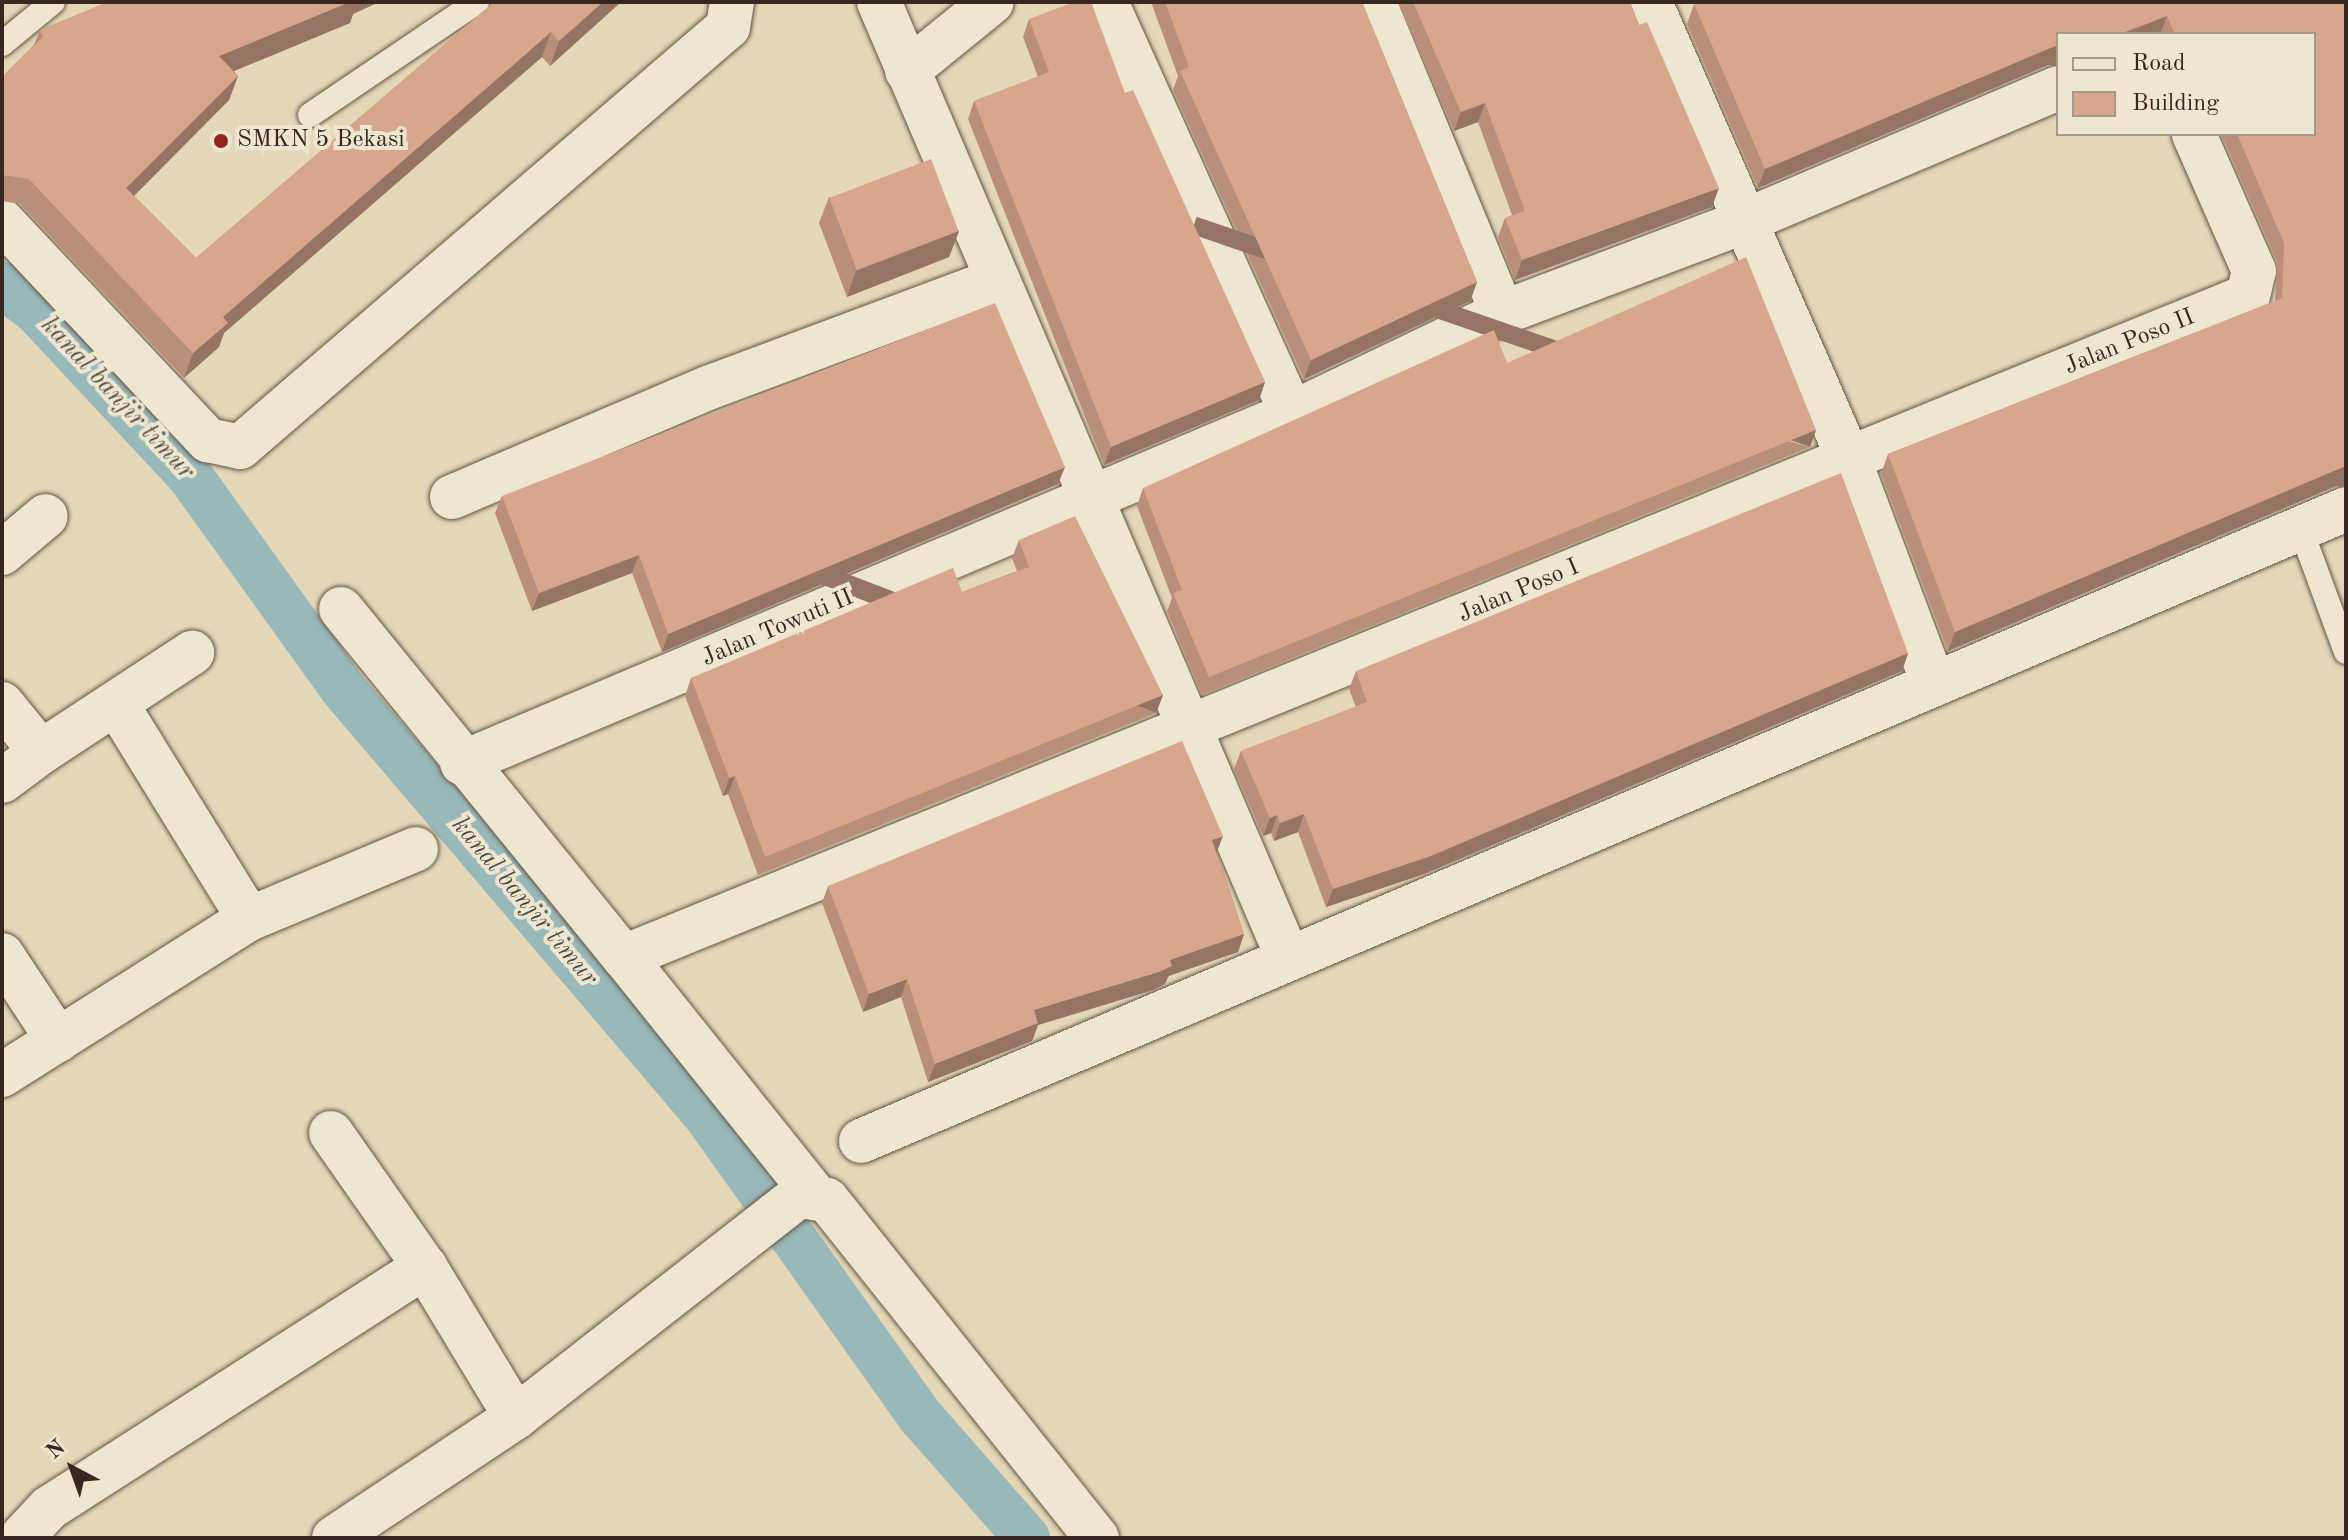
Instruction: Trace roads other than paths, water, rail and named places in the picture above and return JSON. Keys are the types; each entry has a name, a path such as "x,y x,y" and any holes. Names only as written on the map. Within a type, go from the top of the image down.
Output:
{"street":[{"path":"2,221 208,440 240,447 728,27 732,2"},
{"path":"879,2 997,280 1093,494 1288,958"},
{"path":"907,71 992,2"},
{"path":"1106,2 1292,413"},
{"path":"1374,2 1502,313"},
{"path":"1650,2 1847,454 1933,683"},
{"path":"1745,221 2056,89"},
{"name":"Jalan Poso II","path":"1847,454 2253,291 2254,271 2195,136"},
{"name":"Jalan Towuti II","path":"462,763 1093,494 1292,413 1502,313 1745,221"},
{"path":"452,497 708,388 997,280"},
{"name":"Jalan Poso I","path":"624,957 1191,729 1847,454"},
{"path":"861,1141 2346,509"},
{"path":"2,553 46,516"},
{"path":"341,609 462,763 624,957 807,1196 867,1243 1097,1538"},
{"path":"2,781 192,653"},
{"path":"2,704 41,752"},
{"path":"117,705 249,919"},
{"path":"2,1075 249,919 416,849"},
{"path":"2,955 58,1040"},
{"path":"331,1133 425,1267 516,1417"},
{"path":"334,1538 516,1417 705,1268 807,1196"},
{"path":"21,1538 49,1508 425,1267"}],"lane":[{"path":"2,44 53,2"},
{"path":"310,115 477,2"},
{"path":"2300,527 2346,652"}],"waterway":[{"name":"kanal banjir timur","path":"2,285 37,312 190,476 343,689 706,1115 921,1417 1027,1538"}],"place":[{"name":"SMKN 5 Bekasi","path":"221,141"}]}
